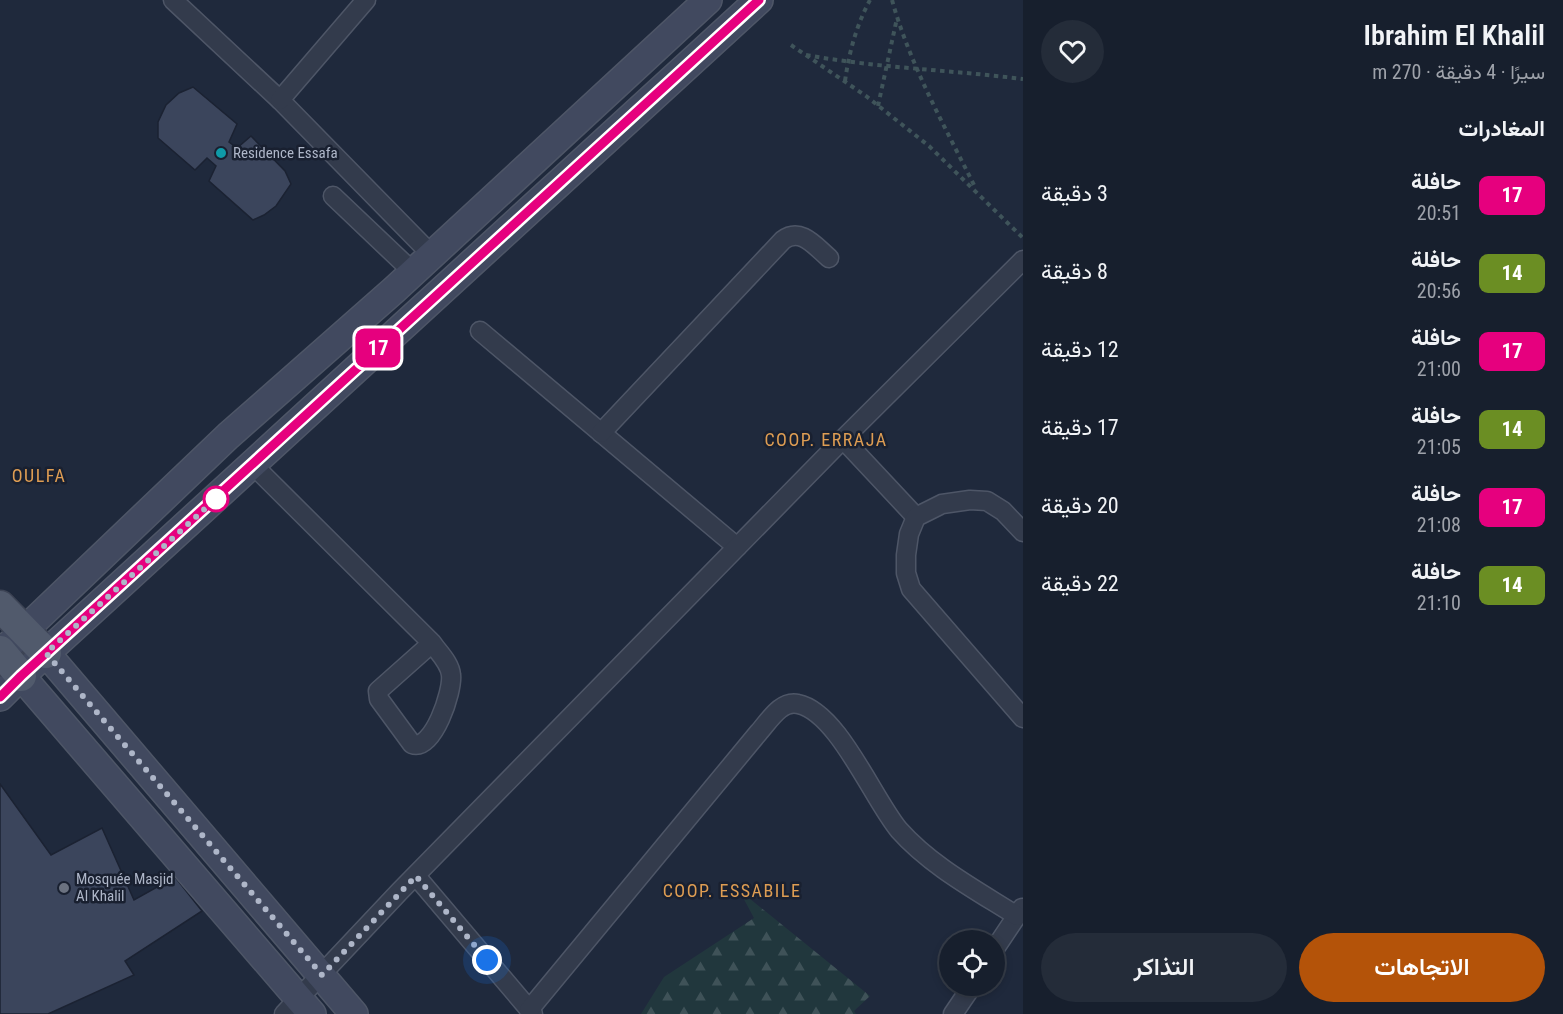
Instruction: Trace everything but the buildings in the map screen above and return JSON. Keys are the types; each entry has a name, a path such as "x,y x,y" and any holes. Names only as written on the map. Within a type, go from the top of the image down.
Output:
{"main road":[{"path":"298,1009 0,652 228,436 422,263 708,0"},
{"path":"0,698 21,676 253,465 416,312 759,0"},
{"path":"0,606 46,653 354,1014"}],"street":[{"path":"173,0 280,100 422,263"},
{"path":"280,100 366,0"},
{"path":"333,196 422,263"},
{"path":"601,433 783,240 797,234 829,258"},
{"path":"298,1009 322,975 416,876 843,439 1023,260"},
{"path":"480,331 737,547"},
{"path":"843,439 916,517"},
{"path":"253,465 432,644 450,667 451,688 431,738 420,746 416,746 412,744 379,699 378,691 432,644"},
{"path":"1023,532 1003,511 987,501 970,500 942,504 916,517 909,534 906,555 906,573 911,589 1023,718"},
{"path":"416,876 531,1012 759,732 780,708 789,704 798,704 820,716 848,747 871,790 898,829 924,855 1020,911 1005,934"},
{"path":"953,1014 965,996"}],"path":[{"path":"844,81 859,23 870,0"},
{"path":"892,0 917,67 976,191"},
{"path":"878,106 897,17"},
{"path":"791,45 844,81 929,146 1023,238"},
{"path":"803,55 848,63 917,67 1023,79"}],"green space":[{"path":"739,890 870,996 854,1011 856,1014 641,1014 664,977 754,918"}],"bus line":[{"name":"17","path":"0,697 416,312 759,0"}],"place":[{"name":"Residence Essafa","path":"221,153"},
{"name":"Mosquée Masjid Al Khalil","path":"64,888"}],"district":[{"name":"COOP. ERRAJA","path":"826,439"},
{"name":"OULFA","path":"39,475"},
{"name":"COOP. ESSABILE","path":"732,890"}],"route":[{"path":"216,499 218,497 46,653 322,975 416,876 487,960"}]}
